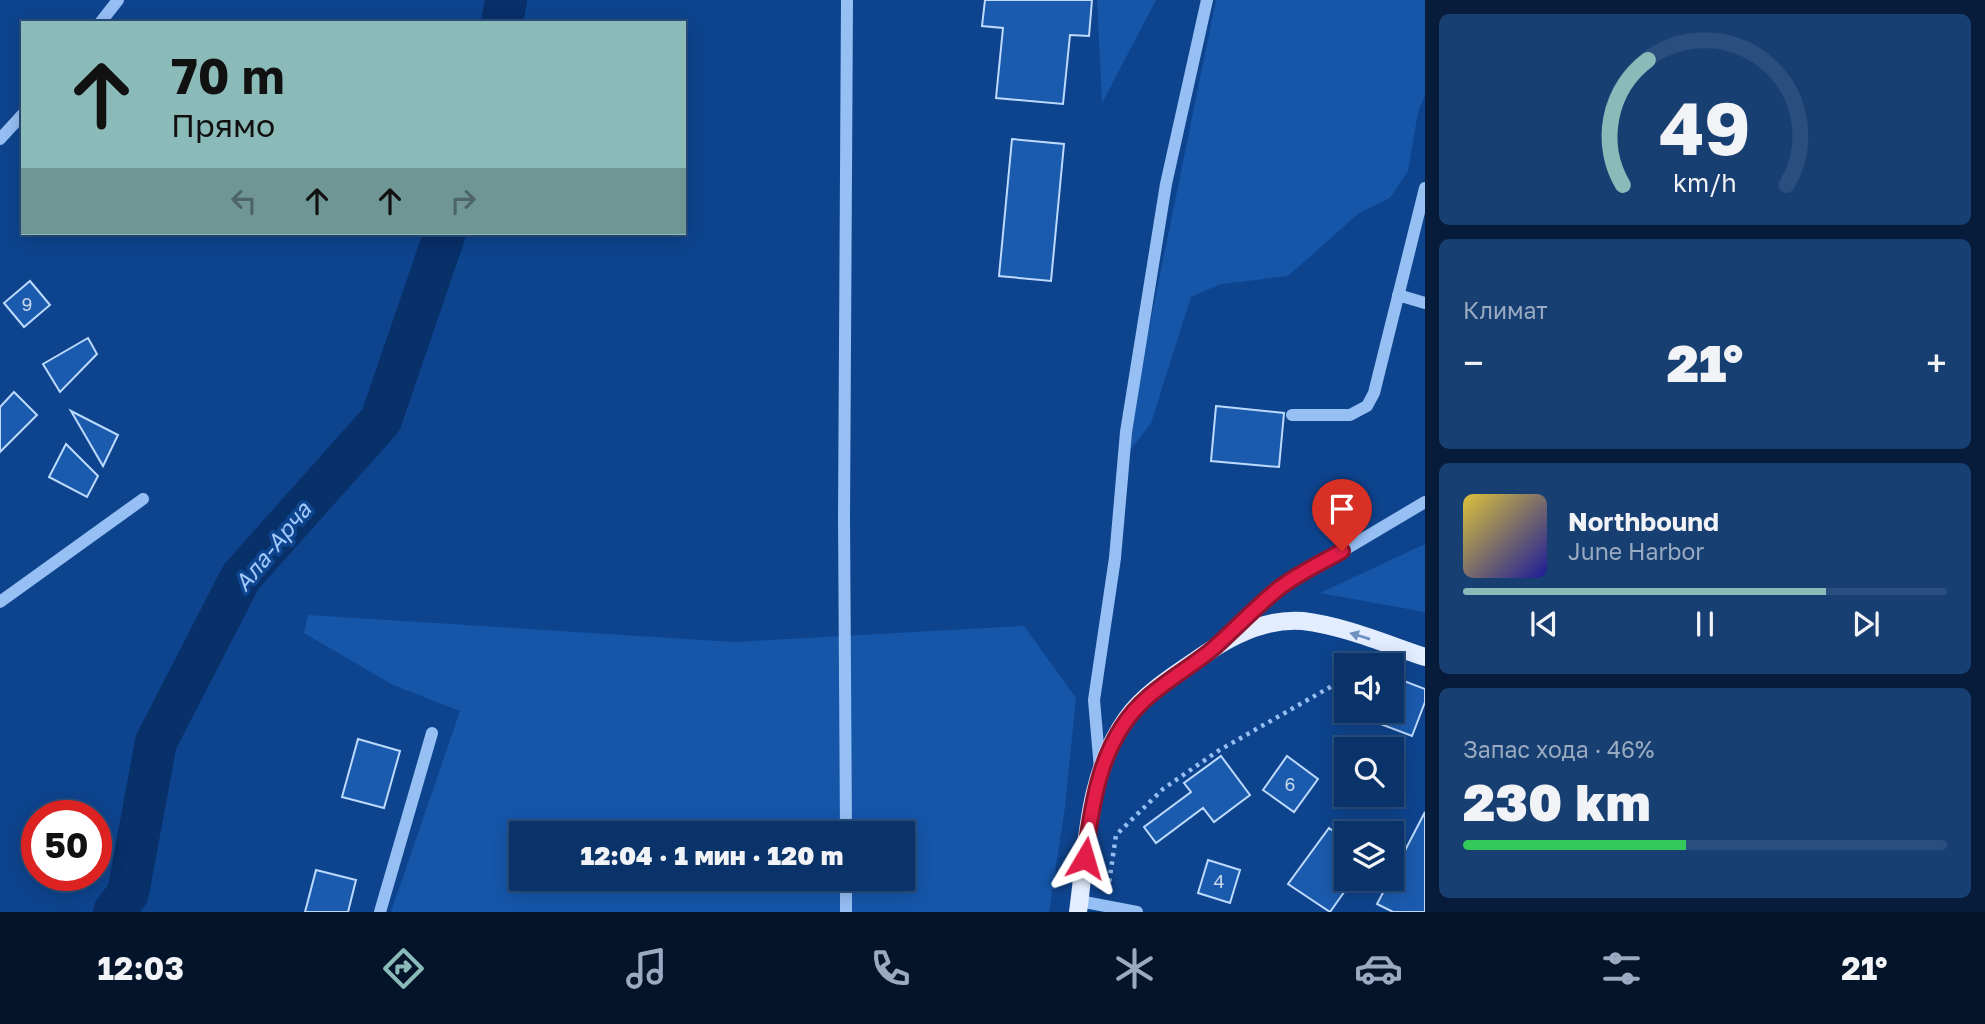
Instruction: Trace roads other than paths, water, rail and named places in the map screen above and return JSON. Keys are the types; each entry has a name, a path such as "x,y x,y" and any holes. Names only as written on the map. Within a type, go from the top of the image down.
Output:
{"main road":[{"path":"1079,906 1091,815 1100,773 1111,745 1127,717 1163,685 1212,649 1248,629 1275,621 1303,621 1333,627 1425,657"}],"street":[{"path":"102,21 118,0"},
{"path":"846,821 844,517 847,0"},
{"path":"1100,773 1094,700 1115,558 1126,432 1166,184 1207,0"},
{"path":"0,139 21,116"},
{"path":"1292,415 1350,415 1367,406 1374,393 1425,188"},
{"path":"1398,295 1425,303"},
{"path":"0,602 143,499"},
{"path":"1212,649 1280,587 1425,502"},
{"path":"380,912 432,733"},
{"path":"846,891 846,912"},
{"path":"1079,906 1105,906 1137,912"}],"waterway":[{"name":"Ала-Арча","path":"502,21 506,0"},
{"name":"Ала-Арча","path":"114,912 128,893 156,742 241,577 381,420 444,235"}]}
